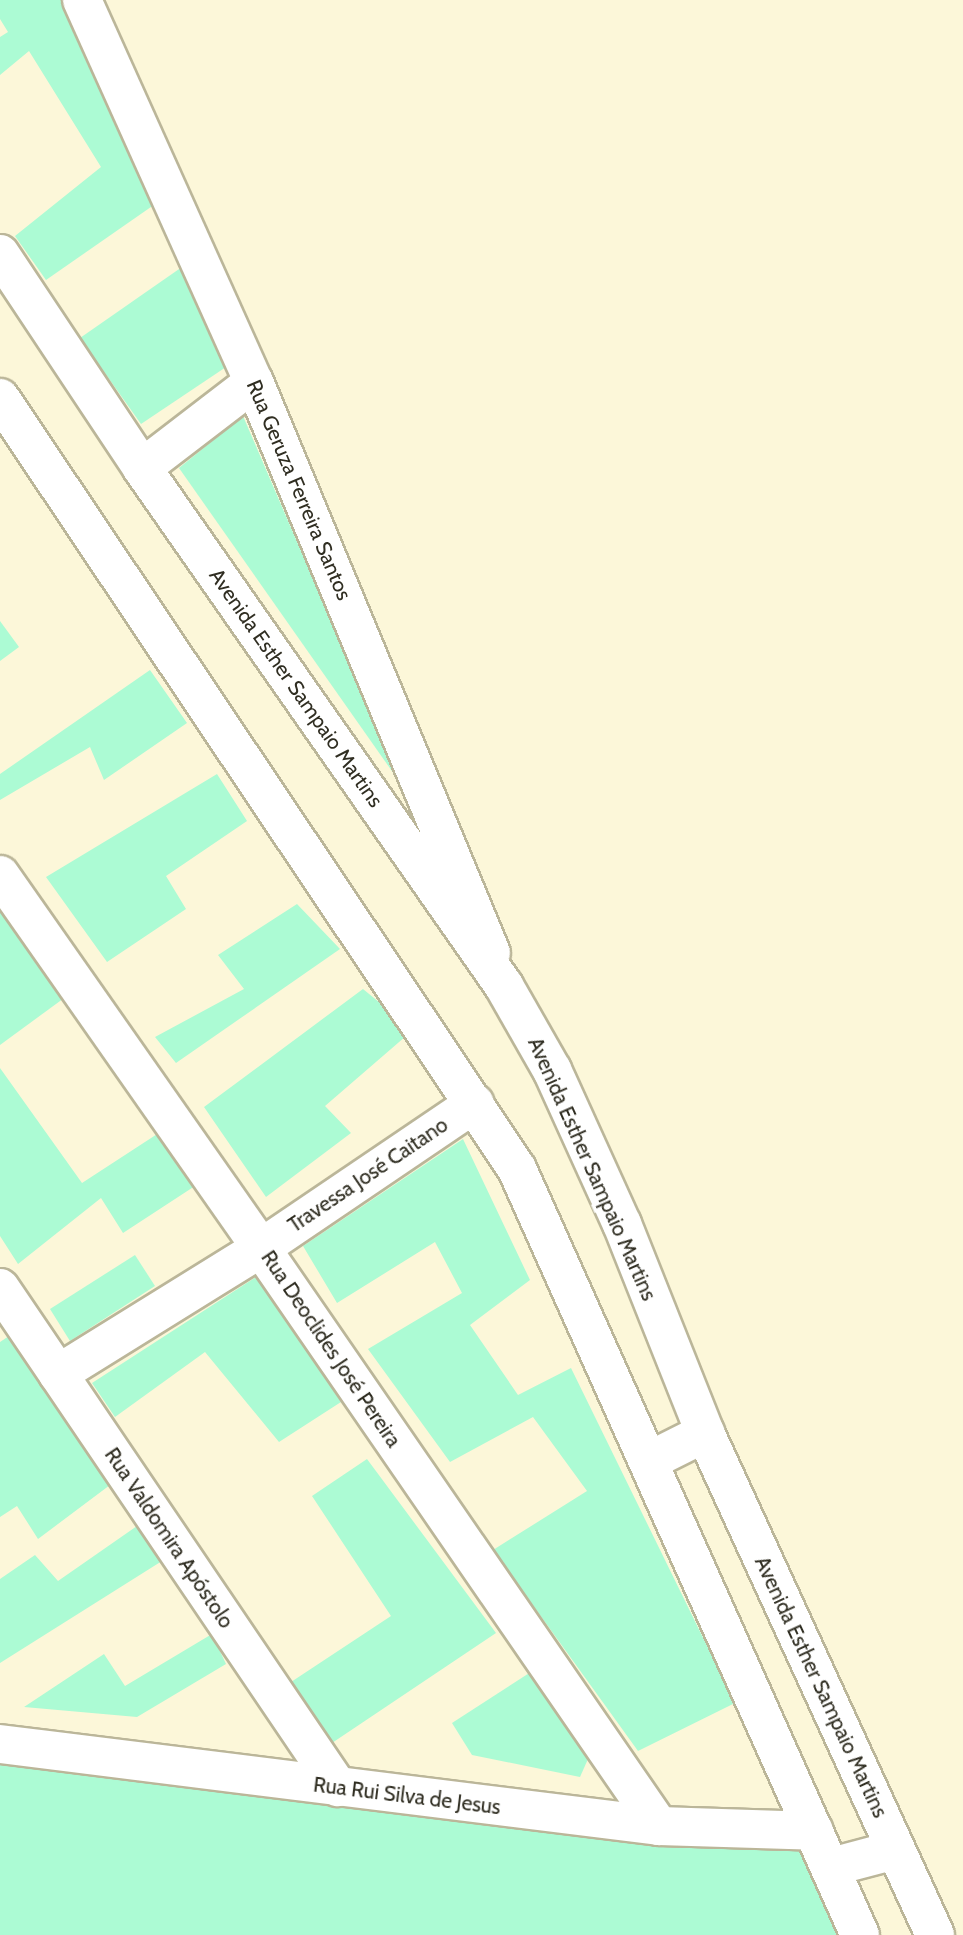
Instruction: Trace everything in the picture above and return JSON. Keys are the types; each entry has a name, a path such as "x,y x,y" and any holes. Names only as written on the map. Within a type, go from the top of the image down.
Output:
{"street":[{"name":"Rua Geruza Ferreira Santos","path":"82,0 254,382 505,986"},
{"name":"Avenida Esther Sampaio Martins","path":"0,254 142,468 505,986 552,1070 622,1224 705,1433 934,1935"},
{"path":"142,468 254,382"},
{"path":"0,398 517,1169 860,1935"},
{"name":"Rua Deoclides José Pereira","path":"0,875 659,1826"},
{"name":"Travessa José Caitano","path":"58,1374 261,1248 475,1103"},
{"name":"Rua Valdomira Apóstolo","path":"0,1288 338,1787"},
{"path":"649,1461 705,1433"},
{"name":"Rua Rui Silva de Jesus","path":"5,1737 338,1787 659,1826 814,1831"},
{"path":"831,1867 895,1850"}],"green space":[{"path":"0,0 64,0 161,200 46,280 15,236 101,167 29,51 0,75 0,37 8,32 0,19"},
{"path":"182,267 235,361 141,424 80,338"},
{"path":"243,416 401,784 179,468"},
{"path":"0,621 19,647 0,661"},
{"path":"150,670 187,723 104,780 90,747 0,800 0,774"},
{"path":"217,774 247,821 166,876 186,909 107,962 46,877"},
{"path":"0,897 71,993 0,1045"},
{"path":"297,904 340,949 176,1063 155,1037 244,989 218,955"},
{"path":"363,989 413,1030 325,1106 351,1133 266,1197 204,1107"},
{"path":"0,1068 82,1183 168,1127 198,1184 123,1233 101,1198 18,1264 0,1236"},
{"path":"463,1139 530,1280 470,1325 518,1395 571,1368 735,1703 638,1751 493,1550 587,1491 533,1417 450,1462 368,1349 462,1293 435,1242 337,1303 303,1246"},
{"path":"135,1255 155,1286 70,1341 50,1309"},
{"path":"259,1275 341,1402 279,1442 205,1352 115,1417 92,1383"},
{"path":"9,1336 110,1485 38,1539 17,1506 0,1517 0,1342"},
{"path":"367,1459 496,1633 329,1745 288,1684 391,1616 312,1496"},
{"path":"137,1526 162,1561 0,1663 0,1579 35,1555 58,1581"},
{"path":"212,1634 226,1664 137,1717 24,1707 104,1654 125,1686"},
{"path":"537,1668 592,1750 580,1777 472,1755 452,1723"},
{"path":"0,1744 814,1831 860,1935 0,1935"}]}
